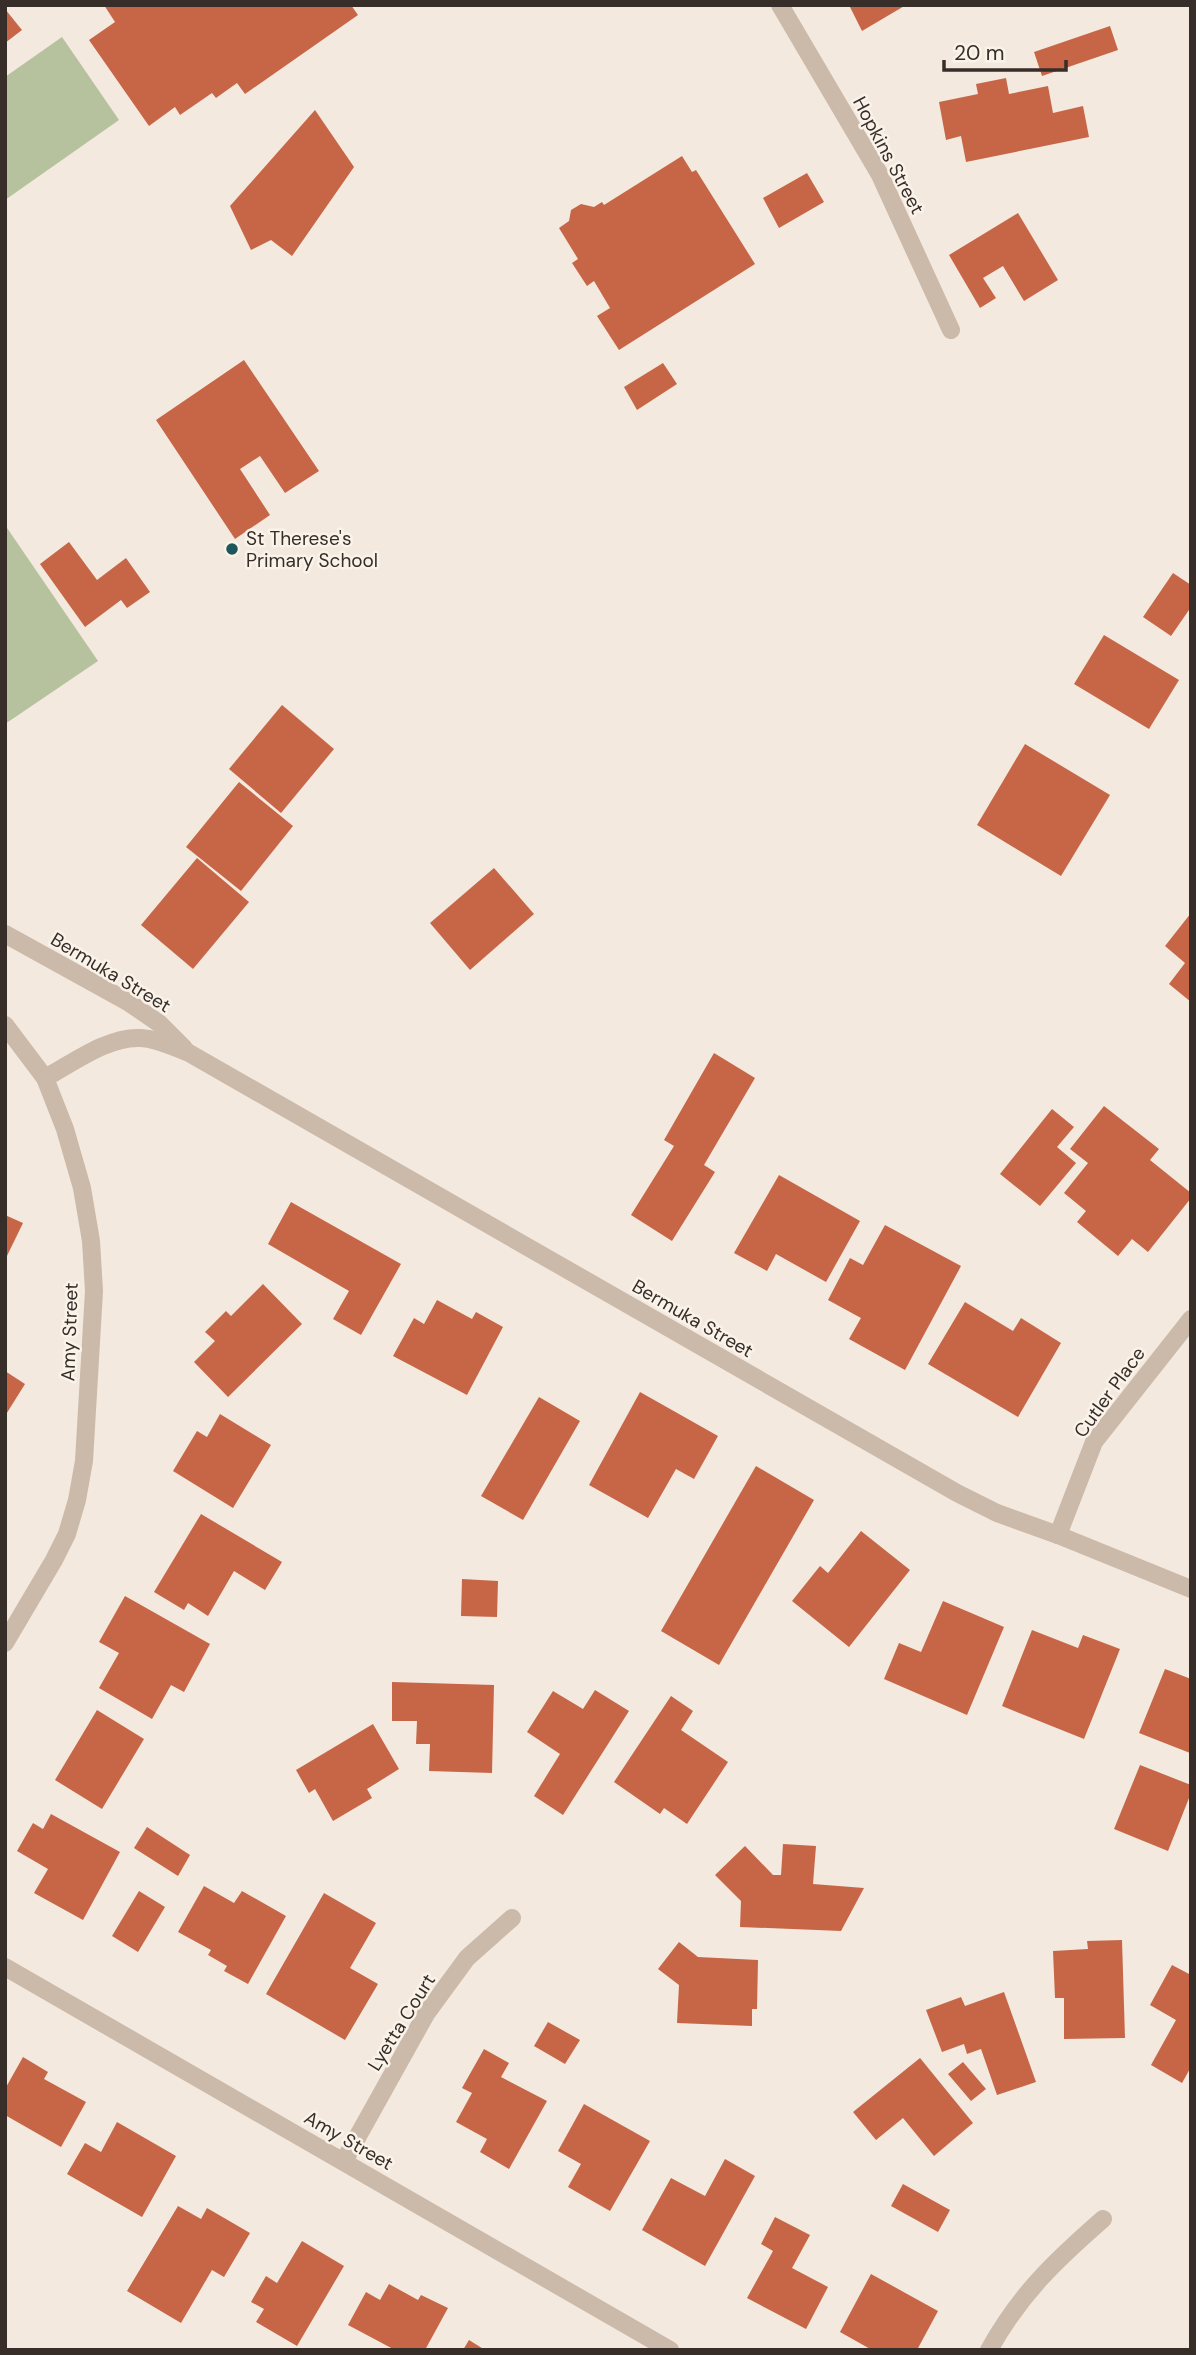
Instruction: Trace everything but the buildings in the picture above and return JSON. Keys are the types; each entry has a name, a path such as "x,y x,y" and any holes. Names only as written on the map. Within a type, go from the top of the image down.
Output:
{"street":[{"name":"Hopkins Street","path":"780,5 880,175 951,330"},
{"name":"Bermuka Street","path":"5,934 128,1002 160,1024 189,1053"},
{"name":"Amy Street","path":"5,1024 45,1077 65,1129 78,1176 90,1241 94,1291 84,1461 77,1500 67,1534 5,1643"},
{"name":"Bermuka Street","path":"45,1077 122,1039 141,1038 189,1053 957,1493 997,1513 1191,1589"},
{"name":"Cutler Place","path":"1058,1535 1094,1441 1191,1319"},
{"name":"Lyetta Court","path":"344,2161 426,2014 467,1958 512,1918"},
{"name":"Amy Street","path":"5,1967 670,2350"},
{"path":"989,2350 1006,2318 1052,2264 1103,2219"}],"green space":[{"path":"62,37 119,120 5,200 5,77"},
{"path":"5,525 98,661 5,724"}],"place":[{"name":"St Therese's Primary School","path":"232,549"}]}
